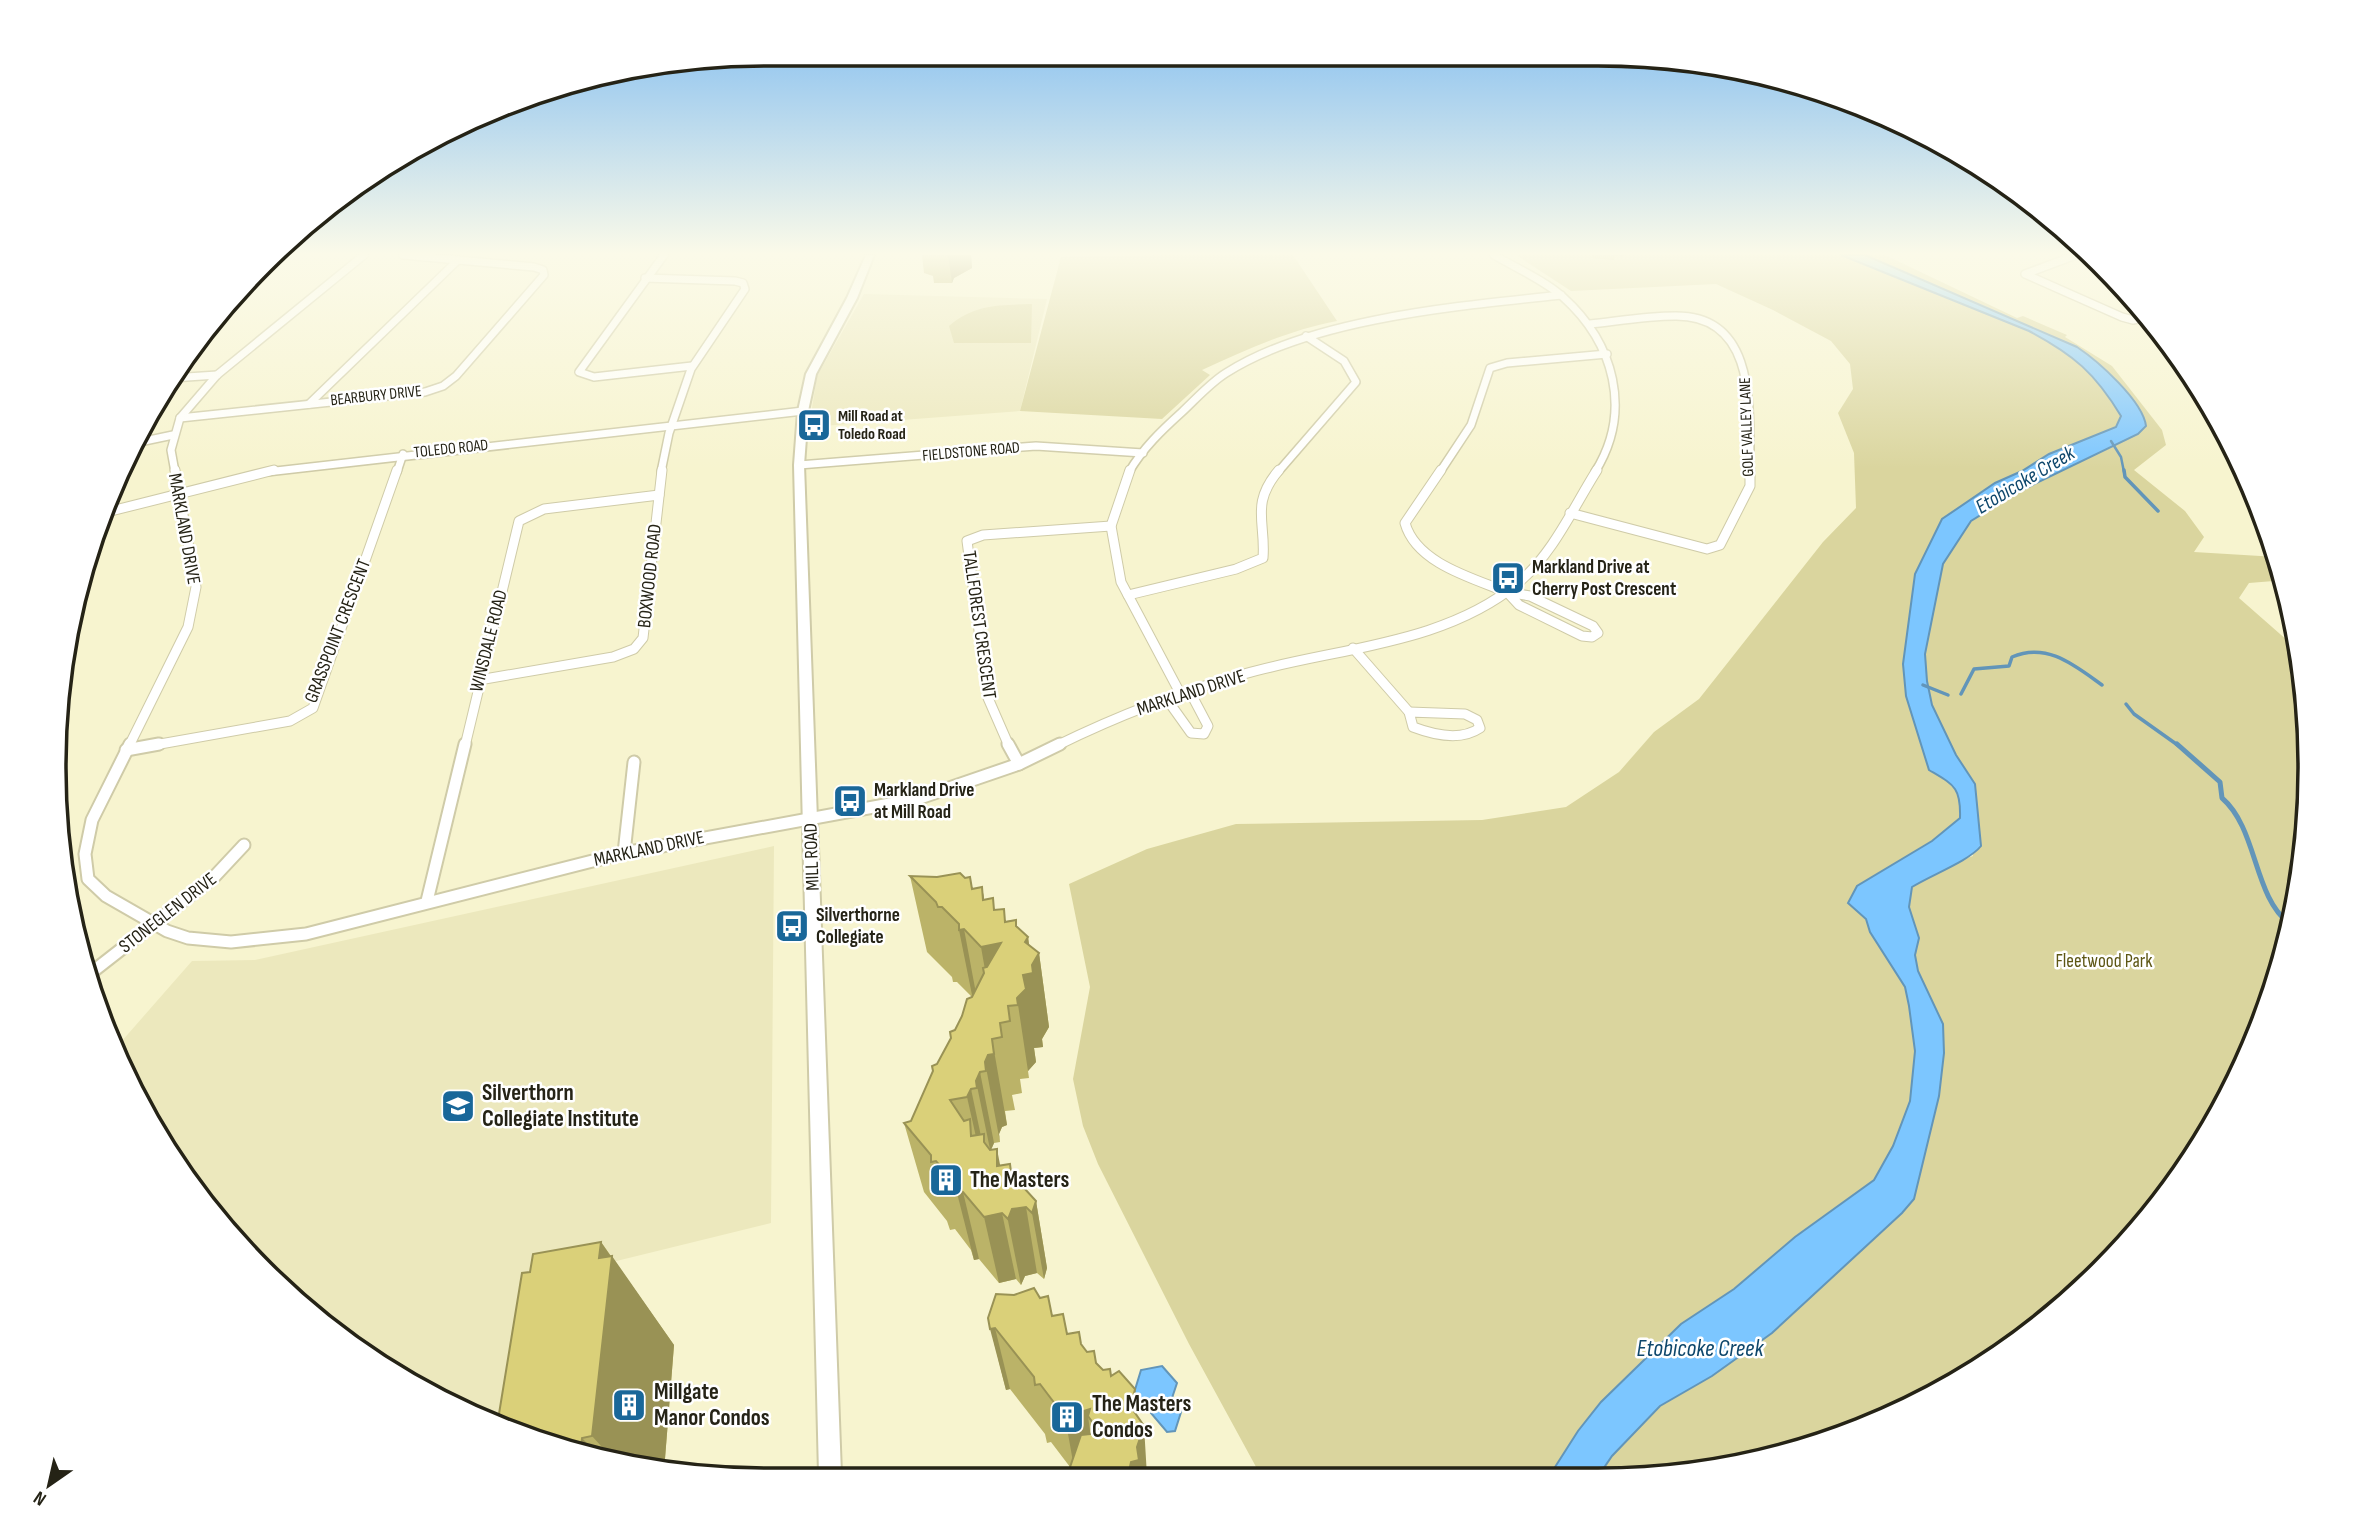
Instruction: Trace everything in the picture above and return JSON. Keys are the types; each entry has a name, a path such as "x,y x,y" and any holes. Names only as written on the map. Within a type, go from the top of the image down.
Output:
{"street":[{"name":"MARKLAND DRIVE","path":"274,327 217,375 180,418 173,435 171,450 196,587 194,601 188,627 92,820 86,845 86,873 97,890 150,927 174,936 209,942 254,941 306,934 426,901 624,853 917,799 1019,764 1184,692 1449,623 1507,592 1538,564 1602,461 1611,438 1615,413 1613,372 1591,327"},
{"path":"309,404 389,327"},
{"name":"BEARBURY DRIVE","path":"180,418 425,392 443,386 456,376 499,327"},
{"path":"611,327 579,372 594,377 692,366"},
{"name":"BOXWOOD ROAD","path":"479,680 613,657 640,645 659,495 671,426 692,366 719,327"},
{"name":"MILL ROAD","path":"830,1468 799,465 803,411 811,374 837,327"},
{"path":"1166,698 1191,733 1204,734 1209,728 1184,692 1117,572 1111,526 1129,470 1154,438 1224,374 1261,354 1306,336 1353,327"},
{"name":"GOLF VALLEY LANE","path":"1570,513 1694,547 1711,549 1721,543 1750,486 1748,383 1741,360 1719,327"},
{"path":"1128,595 1236,569 1264,558 1265,538 1259,512 1266,491 1275,475 1356,382 1356,374 1346,364 1306,336"},
{"path":"1507,592 1519,605 1582,636 1592,637 1598,633 1593,626 1530,596 1507,592 1420,550 1408,537 1405,523 1471,425 1490,368 1507,363 1606,354"},
{"path":"186,377 217,375"},
{"name":"TOLEDO ROAD","path":"116,509 278,469 803,411"},
{"path":"148,440 173,435"},
{"name":"FIELDSTONE ROAD","path":"799,465 1036,446 1143,453"},
{"name":"GRASSPOINT CRESCENT","path":"126,750 290,721 313,708 403,454"},
{"name":"WINSDALE ROAD","path":"426,901 519,521 544,509 659,495"},
{"name":"TALLFOREST CRESCENT","path":"1019,764 994,718 988,698 967,541 993,534 1111,526"},
{"path":"1353,648 1409,712 1413,727 1423,733 1468,736 1479,728 1477,720 1465,715 1409,712"},
{"path":"624,853 634,762"},
{"name":"STONEGLEN DRIVE","path":"97,969 215,876 244,845"}],"shaded area":[{"path":"845,327 1040,327 1020,411 809,427 817,376"},
{"name":"Silverthorn Collegiate Institute","path":"774,846 771,1223 527,1283 499,1414 457,1395 417,1374 341,1323 305,1294 272,1262 240,1229 211,1193 160,1117 139,1077 122,1040 192,961 255,960"}],"green space":[{"path":"949,327 1031,327 1031,343 954,343"},
{"path":"1042,327 1314,327 1251,348 1202,370 1210,375 1162,419 1020,411"},
{"name":"Fleetwood Park","path":"1804,327 2048,327 2067,335 2065,337 2112,366 2162,430 2166,445 2134,470 2185,511 2204,537 2194,552 2266,556 2273,581 2249,583 2239,598 2287,640 2297,721 2297,813 2293,858 2275,948 2245,1035 2226,1077 2180,1156 2125,1229 2060,1294 2024,1323 1948,1374 1866,1414 1779,1444 1689,1462 1604,1468 1660,1406 1712,1376 1772,1333 1914,1199 1939,1096 1944,1053 1943,1024 1918,971 1915,955 1919,938 1909,907 1912,886 1952,863 1973,856 1961,799 1960,818 1932,841 1857,886 1870,932 1905,987 1915,1051 1910,1101 1893,1146 1874,1180 1795,1237 1601,1402 1554,1468 1257,1468 1189,1344 1098,1164 1083,1126 1073,1079 1090,987 1069,884 1147,849 1236,824 1482,820 1566,807 1619,772 1654,732 1699,699 1823,542 1856,508 1854,453 1838,413 1853,389 1850,364 1831,341"}],"water":[{"name":"Etobicoke Creek","path":"2018,327 2030,327 2077,347 2096,362 2137,405 2146,426 2138,434 2018,492 1971,521 1943,564 1925,654 1927,681 1932,705 1956,755 1975,784 1981,846 1959,862 1912,887 1909,907 1919,938 1915,955 1918,971 1943,1024 1944,1053 1939,1096 1914,1199 1772,1333 1712,1376 1660,1406 1604,1468 1554,1468 1601,1402 1681,1324 1734,1289 1795,1237 1874,1180 1893,1146 1910,1101 1915,1051 1909,1006 1905,987 1870,932 1866,919 1848,903 1857,886 1932,841 1960,818 1959,800 1954,788 1929,770 1906,696 1903,664 1915,574 1942,519 1995,483 2022,471 2049,454 2116,427 2121,416 2102,388 2082,366"},
{"path":"1162,1366 1177,1383 1172,1398 1182,1409 1175,1431 1167,1432 1134,1393 1141,1370"}],"building":[{"path":"960,873 965,878 970,877 972,889 982,887 983,900 993,898 994,910 1004,909 1005,922 1016,920 1016,926 1028,937 1025,942 1039,953 1032,965 1033,973 1023,975 1026,989 1017,998 1018,1005 1008,1006 1010,1021 1000,1023 1002,1037 992,1039 994,1054 988,1055 985,1062 986,1071 980,1072 976,1081 977,1088 971,1089 967,1097 950,1100 964,1121 970,1119 971,1136 984,1134 984,1142 990,1150 997,1149 997,1166 1010,1164 1011,1172 1018,1180 1023,1180 1024,1188 1036,1201 1032,1213 1026,1207 1012,1209 1008,1219 1002,1213 984,1217 963,1192 957,1193 957,1185 936,1161 931,1162 931,1155 904,1123 911,1121 933,1071 932,1066 937,1064 951,1038 950,1032 955,1030 967,999 972,997 984,973 983,968 987,967 1001,943 981,947 964,929 959,930 959,924 942,907 938,907 910,876 937,877"},
{"path":"601,1242 599,1258 612,1256 592,1436 582,1438 582,1443 499,1414 522,1273 530,1272 533,1254"},
{"path":"1034,1288 1040,1298 1048,1296 1052,1316 1063,1314 1067,1334 1079,1332 1081,1344 1087,1352 1094,1351 1096,1363 1103,1370 1110,1369 1111,1376 1119,1371 1135,1389 1131,1407 1144,1426 1137,1447 1139,1460 1131,1462 1130,1468 1070,1468 1081,1435 1100,1433 1088,1416 1090,1409 1065,1417 1040,1384 1035,1385 1034,1377 995,1328 990,1329 988,1318 996,1294 1014,1295"}],"waterway":[{"path":"2111,441 2121,457 2124,472"},
{"path":"2124,470 2125,477 2158,511"},
{"path":"1961,694 1974,669 2009,666 2012,657 2037,652 2070,663 2102,685"},
{"path":"1923,685 1948,695"},
{"path":"2126,704 2134,714 2179,746"},
{"path":"2177,744 2220,782 2222,798 2243,827 2269,897 2282,916"}],"place":[{"name":"Mill Road at Toledo Road","path":"814,425"},
{"name":"Markland Drive at Cherry Post Crescent","path":"1508,578"},
{"name":"Markland Drive at Mill Road","path":"850,801"},
{"name":"Silverthorne Collegiate","path":"792,926"},
{"name":"Silverthorn Collegiate Institute","path":"458,1106"},
{"name":"The Masters","path":"946,1180"},
{"name":"Millgate Manor Condos","path":"629,1405"},
{"name":"The Masters Condos","path":"1067,1417"}]}
